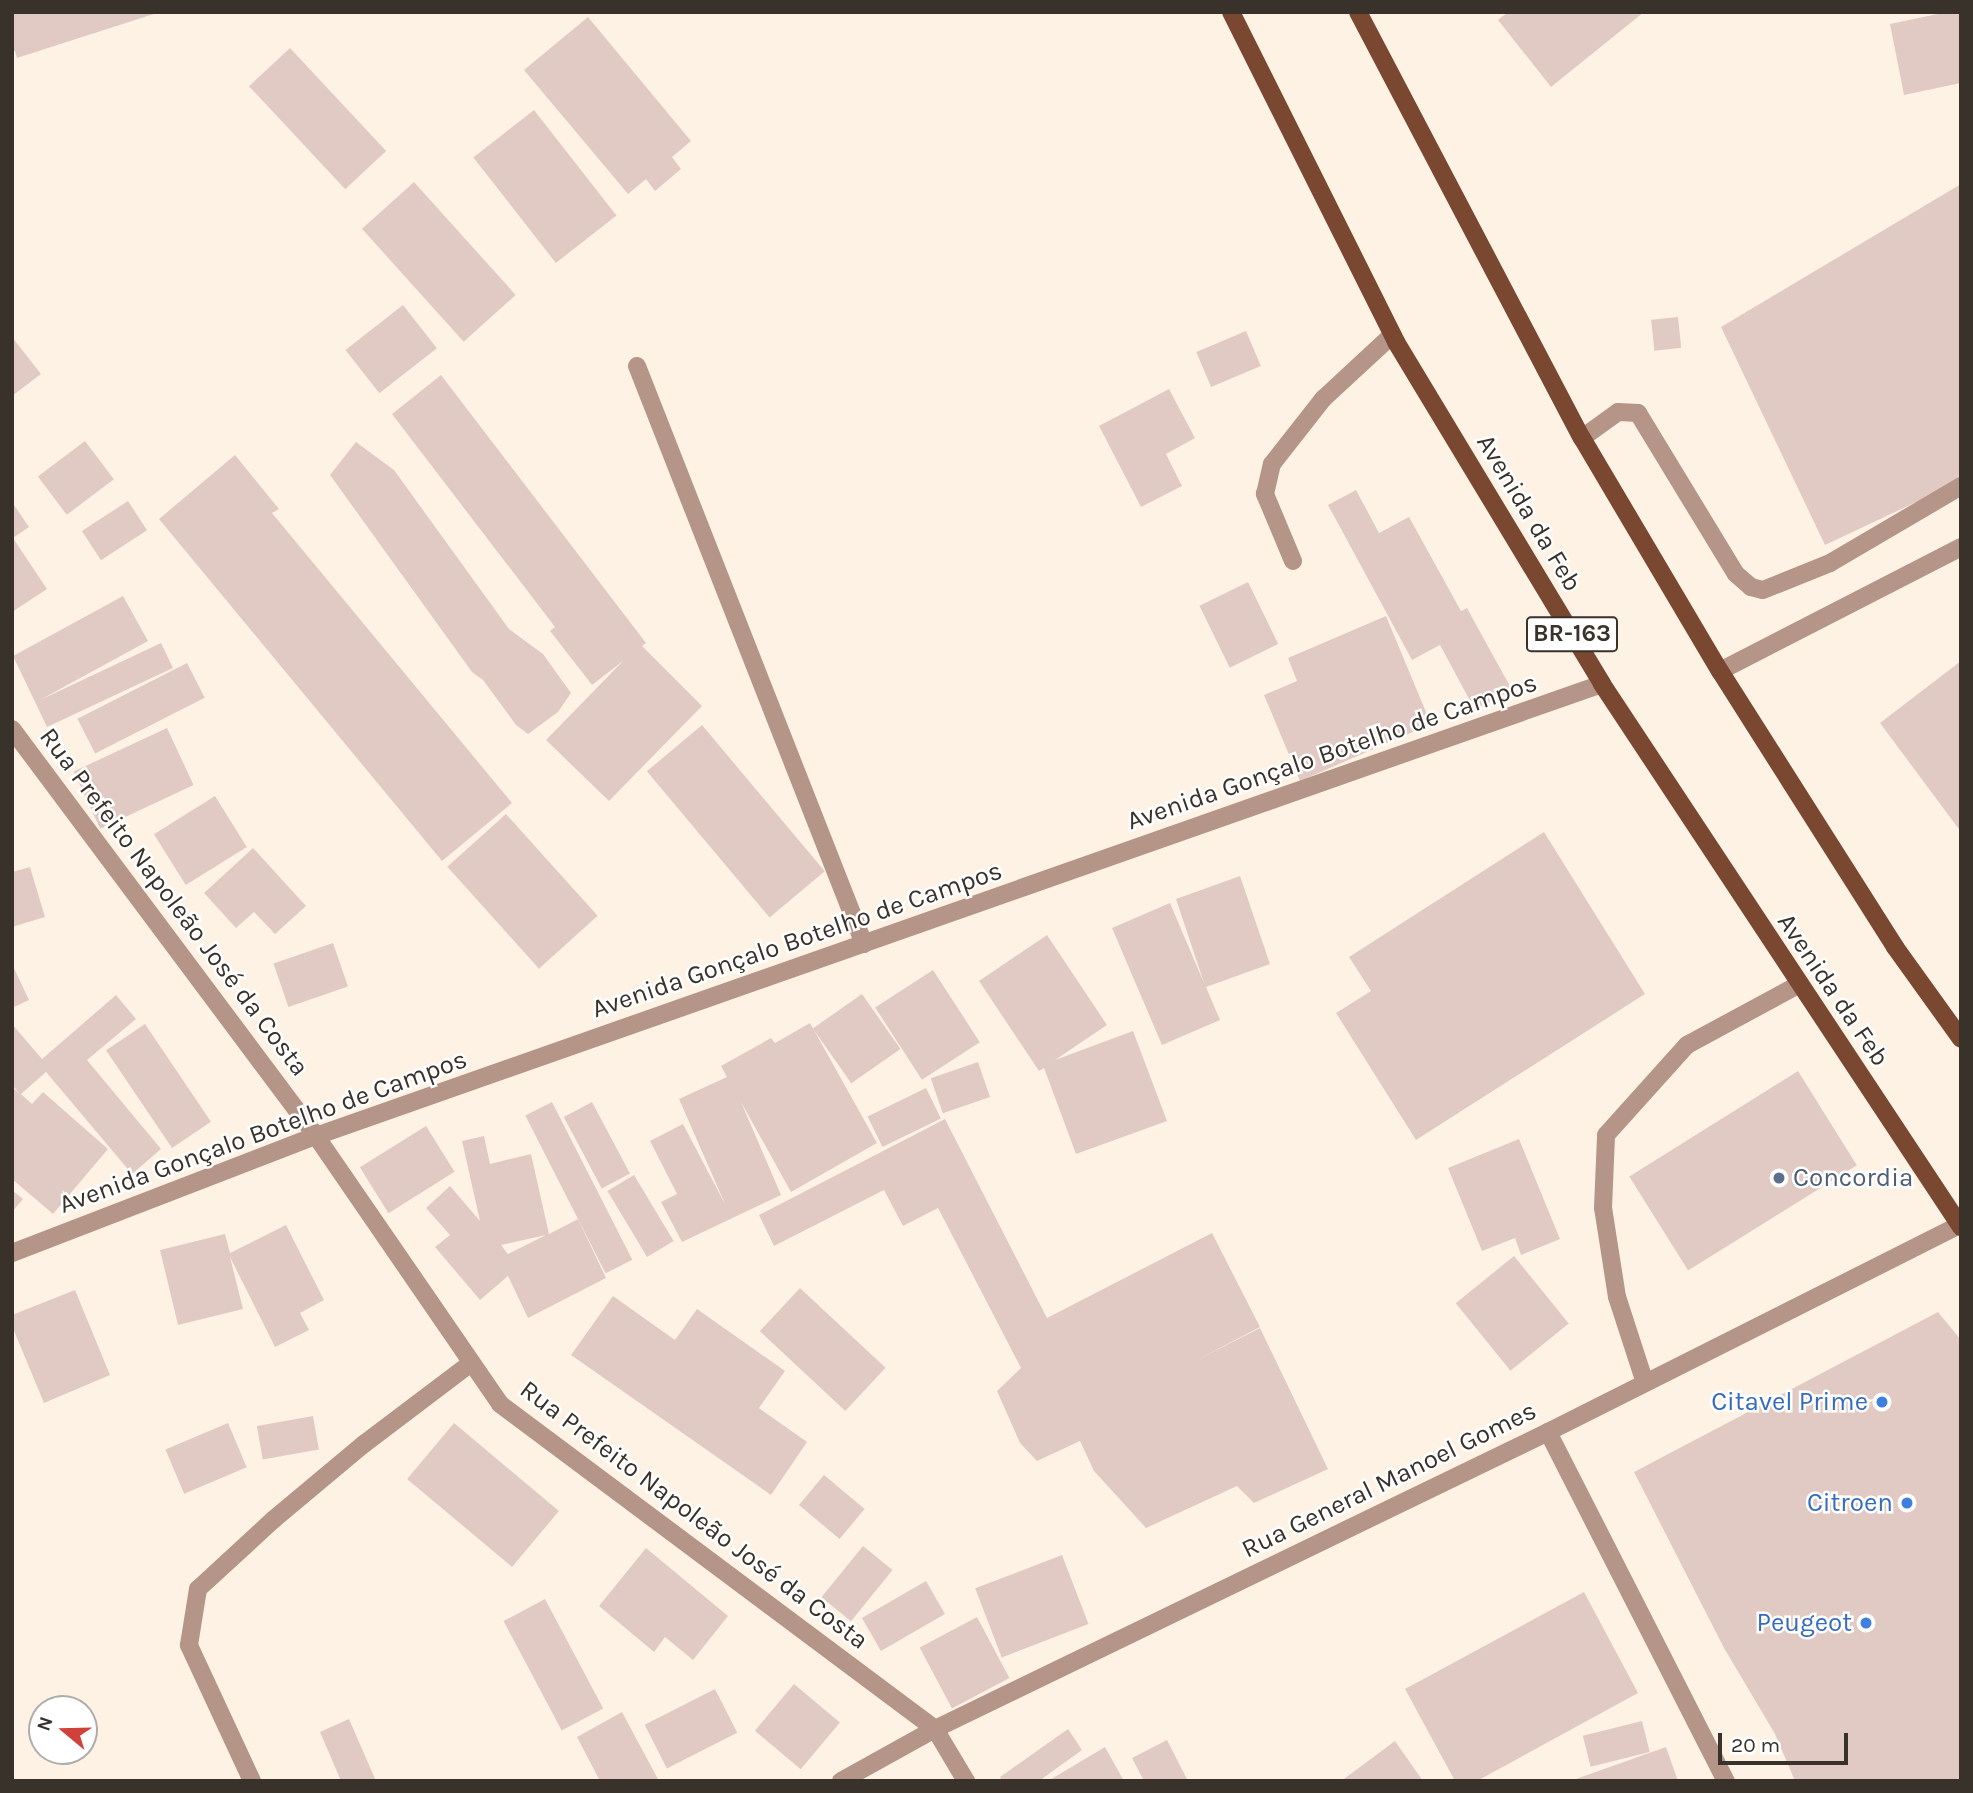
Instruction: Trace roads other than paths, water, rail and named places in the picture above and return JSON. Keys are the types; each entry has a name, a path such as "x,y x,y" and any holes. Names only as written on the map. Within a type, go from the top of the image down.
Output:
{"main road":[{"name":"Avenida da Feb","path":"1231,12 1392,335 1602,684 1798,985 1960,1226"},
{"path":"1358,12 1582,438 1720,671 1895,947 1961,1039"}],"street":[{"path":"1293,561 1265,494 1272,464 1323,398 1392,335"},
{"path":"637,366 864,944"},
{"path":"1582,438 1618,412 1637,412 1736,574 1751,587 1763,590 1830,563 1961,485"},
{"path":"1720,671 1961,547"},
{"name":"Avenida Gonçalo Botelho de Campos","path":"12,1253 316,1136 1602,684"},
{"name":"Rua Prefeito Napoleão José da Costa","path":"12,729 316,1136 500,1404 935,1729 966,1781"},
{"path":"1645,1383 1617,1297 1603,1208 1606,1135 1687,1045 1798,985"},
{"name":"Rua General Manoel Gomes","path":"841,1781 935,1729 1548,1432 1960,1226"},
{"path":"252,1781 189,1646 198,1589 273,1520 354,1453 471,1363"},
{"path":"1548,1432 1726,1781"}],"place":[{"name":"Concordia","path":"1779,1178"},
{"name":"Citavel Prime","path":"1882,1402"},
{"name":"Citroen","path":"1907,1503"},
{"name":"Peugeot","path":"1866,1623"}]}
